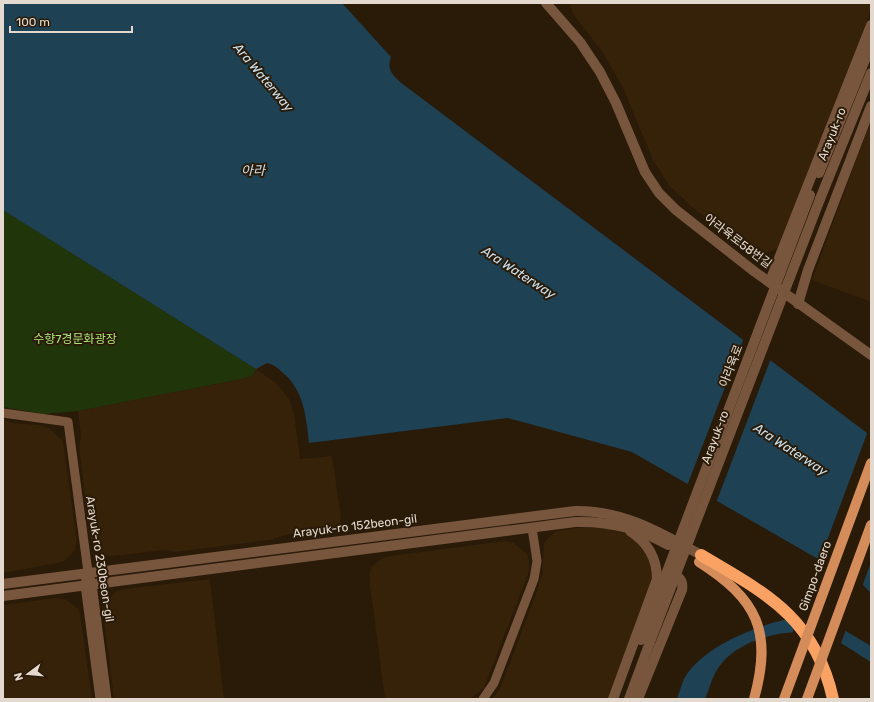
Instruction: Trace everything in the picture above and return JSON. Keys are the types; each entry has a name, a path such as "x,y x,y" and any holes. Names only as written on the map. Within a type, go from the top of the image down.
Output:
{"highway":[{"path":"700,558 757,589 783,608 806,633 822,664 832,699"}],"main road":[{"name":"Gimpo-daero","path":"784,699 871,463"},
{"path":"807,699 871,525"},
{"path":"700,558 736,590 746,601 755,617 760,637 763,660 754,699"}],"street":[{"name":"아라육로58번길","path":"548,4 580,42 600,72 616,103 642,168 659,193 676,210 700,230 770,281 798,304 871,355"},
{"path":"770,281 871,25"},
{"path":"815,197 871,45"},
{"name":"Arayuk-ro","path":"629,699 645,641 815,197 871,73"},
{"path":"798,304 808,270 871,106"},
{"path":"779,260 797,271 808,270"},
{"name":"Arayuk-ro 230beon-gil","path":"3,413 68,422 88,572"},
{"name":"Arayuk-ro 152beon-gil","path":"3,584 88,572 584,511 609,514 635,521 659,531 700,558"},
{"name":"Arayuk-ro 152beon-gil","path":"3,596 584,522 623,526 658,539 700,558"},
{"path":"613,699 657,579 657,572 652,555 644,542 623,526"},
{"path":"483,699 494,683 534,579 536,562 532,528"},
{"path":"88,572 100,699"},
{"path":"638,699 682,590 683,583 677,576 667,574 658,578 654,586"},
{"name":"Arayuk-ro 230beon-gil","path":"89,584 107,699"},
{"path":"619,699 645,641"}],"shaded area":[{"path":"570,3 871,3 869,15 785,236 778,248 767,253 759,254 751,252 692,207 669,185 653,160 623,88 603,53 572,12"},
{"path":"871,120 871,302 812,280"},
{"path":"256,369 276,383 289,399 294,413 300,459 332,456 341,517 340,525 337,528 326,531 289,534 270,540 176,552 164,550 108,556 98,552 94,548 90,537 79,447 81,436 78,411 241,379 252,376"},
{"path":"3,419 12,423 39,425 49,428 63,441 77,541 74,551 63,562 3,573"},
{"path":"586,527 610,529 629,535 642,545 653,566 652,580 608,699 492,699 499,690 537,591 542,574 544,543 557,531"},
{"path":"505,541 514,543 527,554 529,560 529,572 484,688 470,699 385,699 370,586 370,571 372,566 382,558 390,556"},
{"path":"210,579 224,699 114,699 103,614 104,603 107,599 117,591 124,589"},
{"path":"55,598 67,600 77,608 80,613 92,699 3,699 3,605"}],"green space":[{"name":"수향7경문화광장","path":"3,210 256,369 252,376 78,411 43,414 3,407"}],"water":[{"name":"아라","path":"3,3 342,3 391,57 389,65 391,71 400,82 871,436 871,593 863,585 632,452 508,418 309,443 303,404 295,387 277,368 267,363 256,369 3,210"},
{"path":"788,619 834,624 871,646 871,662 844,645 826,636 814,633 785,633 756,640 731,654 716,671 705,699 677,699 682,683 687,674 707,654 733,638 762,626"}],"pier":[{"path":"744,338 771,358 716,503 687,486"},
{"path":"868,431 871,433 871,562 862,587 819,562"},
{"path":"799,615 813,615 835,622 846,629 840,646 811,633 792,634"}],"water label":[{"name":"Ara Waterway","path":"264,77"},
{"name":"Ara Waterway","path":"519,272"},
{"name":"Ara Waterway","path":"791,449"}]}
